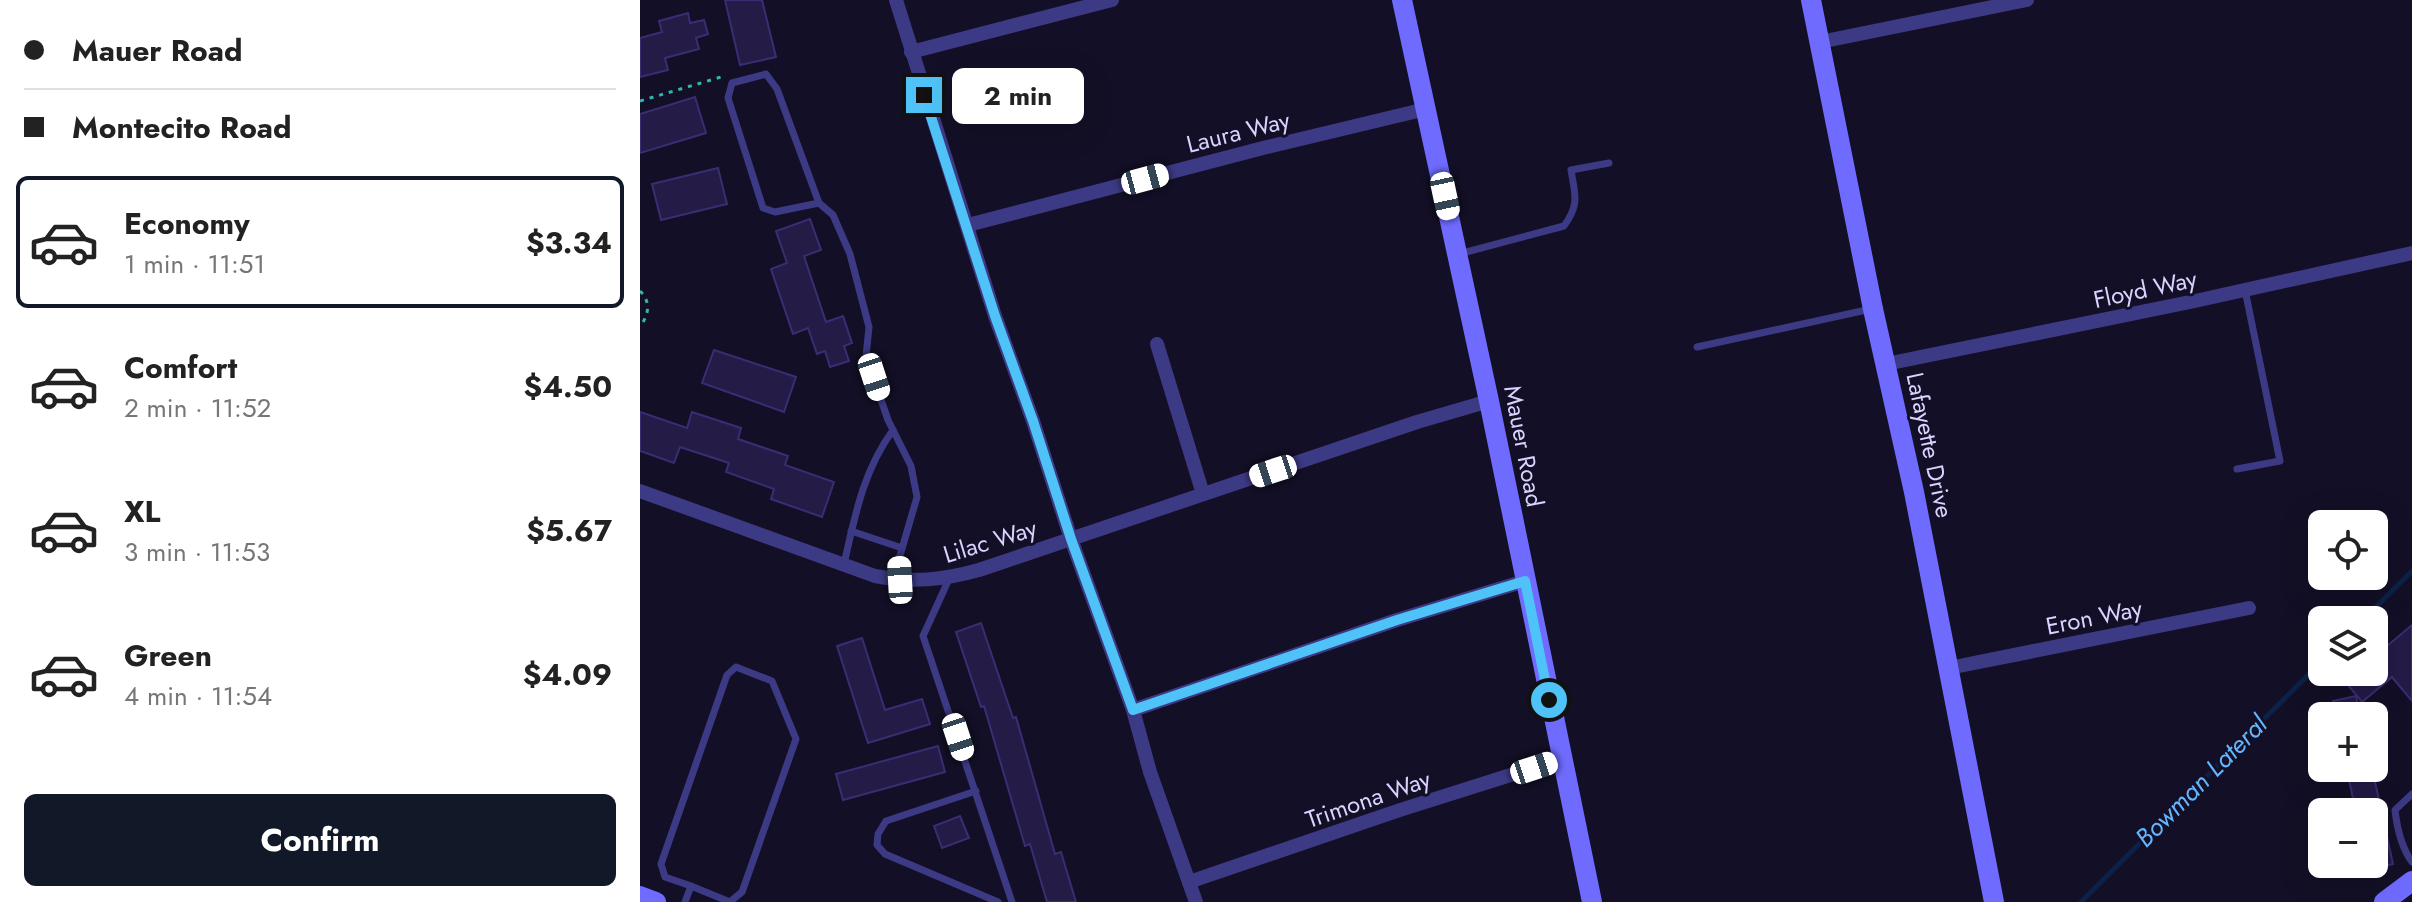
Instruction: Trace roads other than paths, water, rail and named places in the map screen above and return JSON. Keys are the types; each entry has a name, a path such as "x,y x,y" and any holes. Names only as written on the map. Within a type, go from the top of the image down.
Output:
{"street":[{"path":"896,0 995,316 1133,710 1154,785 1196,902"},
{"path":"911,52 1112,0"},
{"name":"Mauer Road","path":"1402,0 1489,401 1592,902"},
{"name":"Lafayette Drive","path":"1811,0 1873,309 1914,492 1994,902"},
{"path":"1820,42 2027,0"},
{"name":"Laura Way","path":"968,225 1426,109"},
{"name":"Floyd Way","path":"1886,364 2412,253"},
{"path":"1157,344 1203,494"},
{"name":"Lilac Way","path":"640,491 875,576 924,581 949,579 1417,422 1489,401"},
{"path":"1133,710 1397,620 1525,581"},
{"name":"Eron Way","path":"1949,668 2249,608"},
{"name":"Trimona Way","path":"1189,882 1561,759"},
{"path":"2384,902 2412,881"},
{"path":"640,896 656,902"}],"lane":[{"path":"819,203 775,212 763,208 728,98 732,83 766,74 777,89 819,203 833,215 850,254 869,327 866,356 893,430 911,466 917,497 899,559 900,580"},
{"path":"1457,254 1564,226 1577,202 1571,170 1609,163"},
{"path":"2237,469 2280,461 2245,290"},
{"path":"1697,347 1873,309"},
{"path":"844,564 860,493 878,450 893,430"},
{"path":"851,531 902,548"},
{"path":"949,579 923,636 1012,902"},
{"path":"736,667 772,681 796,739 742,892 730,902 665,877 661,864 727,675 736,667"},
{"path":"976,791 886,821 878,834 877,845 885,854 998,902"},
{"path":"2412,794 2395,810 2397,827 2412,862"},
{"path":"685,902 691,886"}],"waterway":[{"name":"Bowman Lateral","path":"2377,606 2412,571"},
{"name":"Bowman Lateral","path":"2081,902 2308,675"}]}
